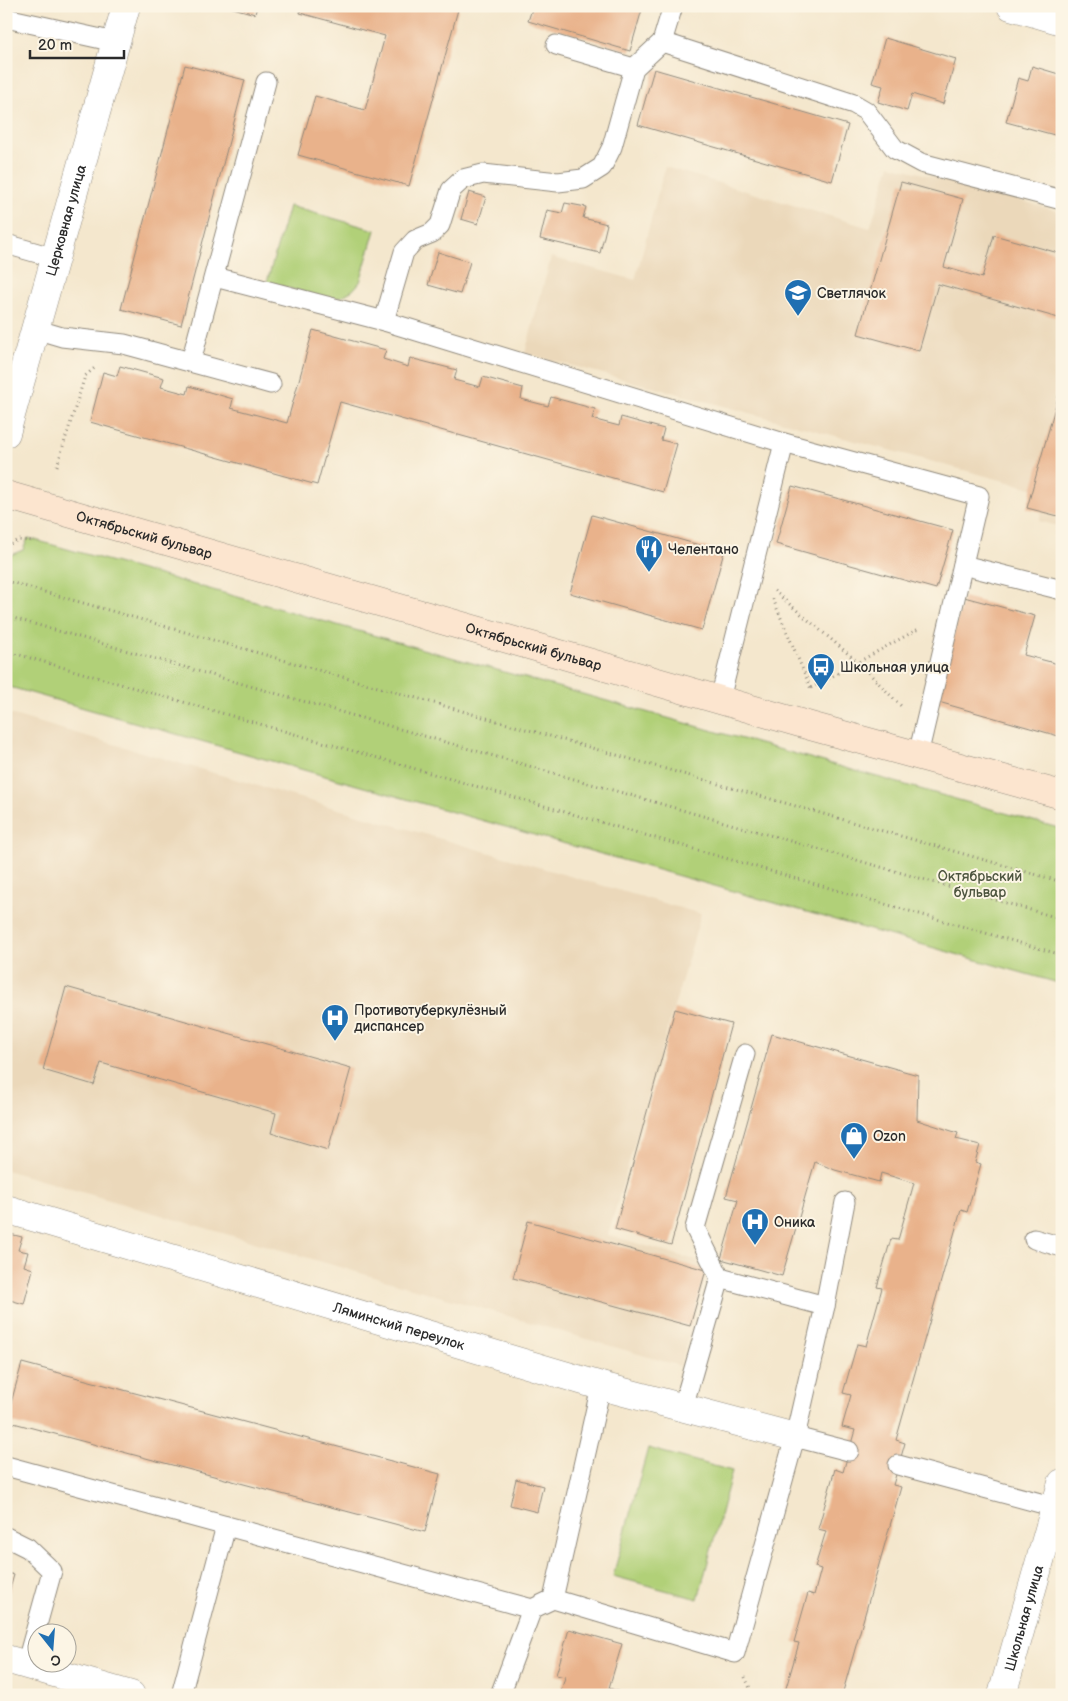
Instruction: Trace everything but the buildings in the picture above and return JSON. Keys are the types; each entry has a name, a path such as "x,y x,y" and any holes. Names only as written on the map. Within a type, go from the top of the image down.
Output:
{"main road":[{"name":"Октябрьский бульвар","path":"6,494 1062,795"}],"street":[{"name":"Церковная улица","path":"6,433 126,6"},
{"path":"1011,6 1062,21"},
{"name":"Ляминский переулок","path":"6,1209 601,1386 795,1437"},
{"name":"Школьная улица","path":"1002,1695 1058,1495"},
{"path":"16,1662 131,1695"}],"lane":[{"path":"384,321 404,252 414,240 432,233 440,225 450,190 463,179 483,174 558,182 583,179 602,167 612,148 634,68 662,42 673,6"},
{"path":"6,18 116,42"},
{"path":"662,42 854,104 866,112 895,150 921,163 1062,200"},
{"path":"556,45 634,68"},
{"path":"191,361 266,82"},
{"path":"6,244 55,258"},
{"path":"215,277 384,321 784,443 979,496 918,755"},
{"path":"35,329 62,337 124,344 271,384"},
{"path":"720,699 784,443"},
{"path":"963,565 1062,590"},
{"path":"683,1407 720,1278 695,1228 745,1054"},
{"path":"6,1466 532,1609 553,1599 735,1653 795,1437 825,1306 844,1202"},
{"path":"1034,1239 1062,1247"},
{"path":"720,1278 825,1306"},
{"path":"553,1599 601,1386"},
{"path":"795,1437 849,1451"},
{"path":"898,1465 1058,1495"},
{"path":"182,1695 226,1526"},
{"path":"6,1537 28,1548 52,1571 16,1662"},
{"path":"500,1695 532,1609"}],"path":[{"path":"56,466 85,376 98,366"},
{"path":"6,546 18,540 34,541"},
{"path":"753,568 766,584 859,663 924,729"},
{"path":"6,580 1062,882"},
{"path":"766,584 811,688 809,697"},
{"path":"6,616 1062,919"},
{"path":"811,688 928,624"},
{"path":"6,651 1062,955"}],"shaded area":[{"name":"Светлячок","path":"890,165 1062,212 1062,527 1039,521 1046,492 525,353 551,257 635,280 665,167 870,228"},
{"name":"Противотуберкулёзный диспансер","path":"6,713 701,914 608,1235 709,1264 680,1366 6,1170"}],"green space":[{"path":"289,206 375,230 360,282 353,290 341,297 327,299 267,282"},
{"name":"Октябрьский бульвар","path":"28,538 1062,829 1062,984 6,686 6,557 23,550"},
{"path":"648,1448 732,1471 698,1599 613,1576"}],"place":[{"name":"Светлячок","path":"798,317"},
{"name":"Челентано","path":"649,573"},
{"name":"Школьная улица","path":"821,691"},
{"name":"Противотуберкулёзный диспансер","path":"335,1042"},
{"name":"Ozon","path":"854,1160"},
{"name":"Оника","path":"755,1246"}]}
